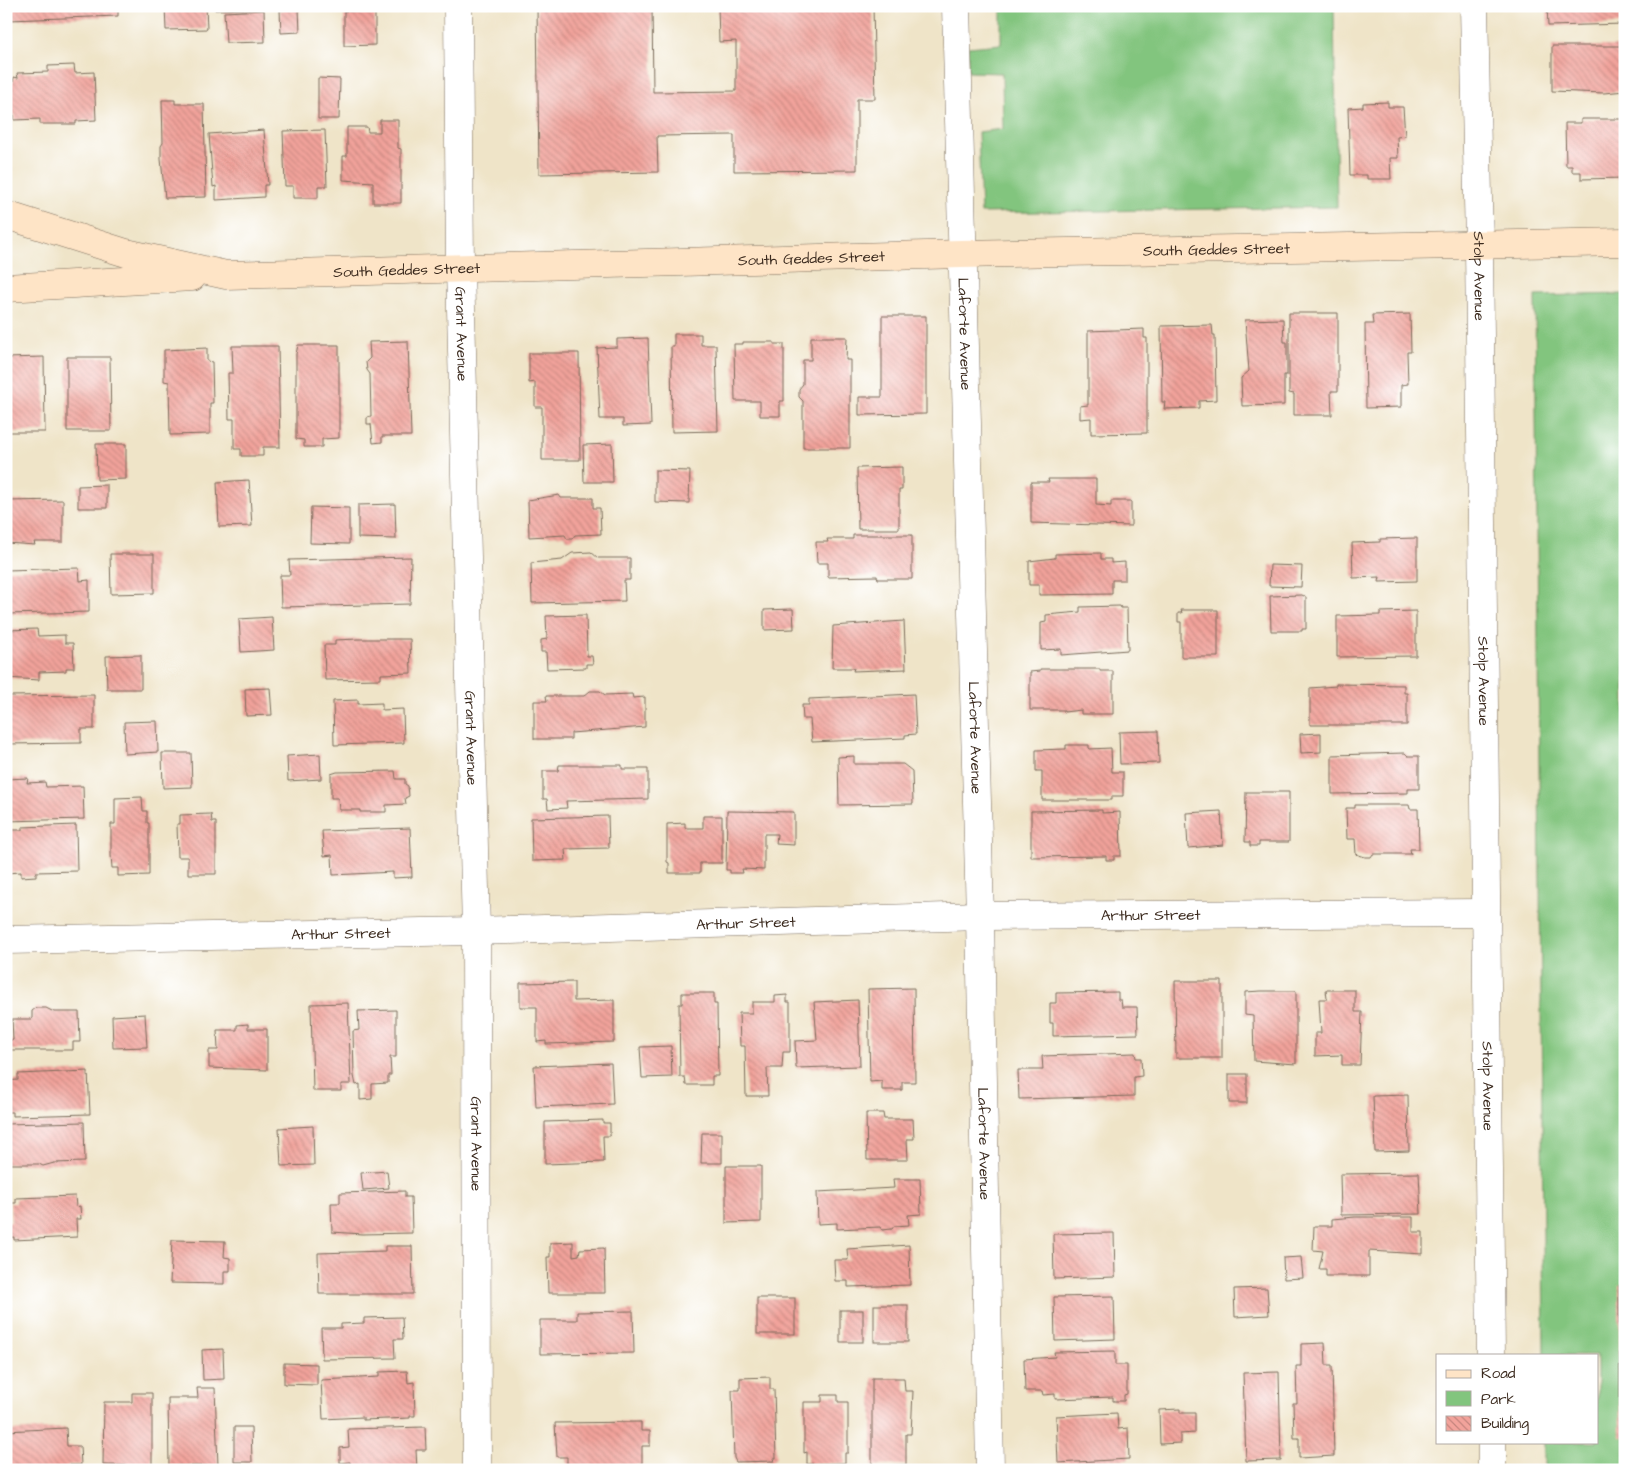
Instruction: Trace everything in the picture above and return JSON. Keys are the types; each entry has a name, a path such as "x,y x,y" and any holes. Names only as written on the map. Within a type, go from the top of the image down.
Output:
{"main road":[{"name":"South Geddes Street","path":"6,215 126,253 226,275 961,254 1625,242"},
{"path":"6,288 226,275"}],"street":[{"name":"Grant Avenue","path":"458,6 460,267 476,932 477,1470"},
{"name":"Laforte Avenue","path":"956,6 961,254 980,916 990,1470"},
{"name":"Stolp Avenue","path":"1474,6 1479,245 1491,1354"},
{"name":"Arthur Street","path":"6,940 476,932 980,916 1486,913"},
{"path":"1492,1444 1492,1470"}],"green space":[{"path":"1001,6 1334,6 1337,207 981,213 978,132 1003,129 1002,73 968,72 968,47 1001,44"},
{"path":"1625,294 1625,1470 1544,1470 1544,1444 1598,1444 1598,1354 1544,1354 1535,296"}],"building":[{"path":"6,6 118,6 118,16 9,20"},
{"path":"165,6 206,6 207,29 166,30"},
{"path":"214,6 249,6 250,9 215,10"},
{"path":"537,6 652,6 653,92 736,91 736,41 719,42 718,6 873,6 875,99 857,99 857,170 734,171 734,135 657,136 658,172 539,174"},
{"path":"1547,6 1625,6 1625,24 1548,26"},
{"path":"299,9 300,32 281,33 280,10"},
{"path":"264,10 265,42 226,43 224,12"},
{"path":"344,11 375,11 375,45 344,46"},
{"path":"1552,46 1625,46 1625,91 1604,93 1552,91"},
{"path":"74,65 75,73 94,72 96,120 76,121 76,124 40,124 40,119 14,120 14,115 6,115 6,82 13,82 14,77 18,78 17,73 48,72 48,66"},
{"path":"318,78 340,79 339,119 318,119"},
{"path":"162,100 175,100 175,104 204,104 206,197 165,198 161,159 161,146 163,143"},
{"path":"1388,102 1388,107 1403,107 1405,136 1397,137 1398,158 1390,158 1391,179 1367,179 1367,175 1350,175 1348,108 1363,107 1363,103"},
{"path":"1581,119 1625,119 1625,178 1581,179 1581,172 1572,172 1572,166 1566,166 1565,123 1581,123"},
{"path":"380,120 398,120 398,148 401,149 401,203 373,203 373,182 343,180 343,156 347,156 347,127 367,127 368,132 380,132"},
{"path":"264,130 268,185 264,185 264,197 216,200 216,186 213,187 209,134"},
{"path":"325,130 327,186 318,186 318,198 293,198 293,186 285,186 283,131"},
{"path":"1289,313 1338,313 1338,391 1331,391 1332,415 1294,415 1294,394 1289,393"},
{"path":"1410,314 1411,352 1407,352 1408,384 1401,385 1401,407 1366,408 1365,324 1373,324 1372,315"},
{"path":"882,316 926,316 926,414 859,415 859,397 882,397"},
{"path":"1283,319 1284,342 1287,342 1287,375 1284,375 1284,405 1242,406 1241,378 1249,371 1245,320"},
{"path":"1212,325 1213,335 1215,335 1216,400 1199,401 1199,408 1164,409 1165,402 1162,402 1161,326"},
{"path":"1144,329 1144,338 1147,338 1147,433 1091,434 1091,418 1080,419 1080,406 1088,405 1088,331"},
{"path":"674,334 701,334 701,345 716,345 718,431 672,432 671,346 674,346"},
{"path":"811,337 847,337 846,360 850,360 850,448 803,448 803,401 799,397 799,389 803,384 803,360 811,360"},
{"path":"648,338 651,425 623,426 623,419 600,419 597,348 617,347 617,339"},
{"path":"408,341 411,436 382,436 382,442 373,443 371,424 367,424 367,417 371,416 370,374 367,370 366,362 370,358 369,342"},
{"path":"743,342 774,342 774,344 784,344 784,401 780,401 780,416 760,416 760,401 735,401 734,344 743,344"},
{"path":"298,345 339,345 339,438 322,439 322,447 304,447 304,440 296,439 296,354"},
{"path":"232,346 278,346 280,447 263,447 263,456 241,456 241,449 234,449 234,419 229,419 228,373 233,373"},
{"path":"207,348 207,361 212,362 213,403 210,403 210,434 170,435 169,382 164,381 164,350"},
{"path":"529,353 579,353 580,460 542,460 542,407 535,407 535,382 529,383"},
{"path":"44,357 45,432 6,432 6,358"},
{"path":"67,357 110,357 111,431 67,431"},
{"path":"96,444 126,444 126,479 97,480"},
{"path":"612,444 613,482 584,482 583,445"},
{"path":"902,467 902,490 899,490 899,529 858,529 857,468"},
{"path":"655,470 690,471 689,503 655,502"},
{"path":"1048,479 1096,479 1096,505 1111,506 1111,501 1131,501 1131,526 1031,523 1031,482 1049,482"},
{"path":"249,480 252,526 219,527 217,482"},
{"path":"107,485 107,508 78,508 78,486"},
{"path":"559,495 561,498 593,498 593,508 600,508 601,534 575,535 572,539 567,539 565,535 529,537 528,500"},
{"path":"63,500 63,542 34,542 35,545 6,543 6,501"},
{"path":"395,504 396,539 358,538 358,505"},
{"path":"311,507 349,508 349,544 310,543"},
{"path":"853,535 912,535 912,579 878,579 877,576 828,577 828,563 817,563 816,542 828,542 827,539 853,539"},
{"path":"1417,538 1417,581 1379,582 1380,577 1353,578 1352,543 1380,542 1380,539"},
{"path":"591,552 598,558 630,558 630,580 624,580 625,601 532,603 531,563 562,560 572,553"},
{"path":"1101,553 1101,559 1111,559 1111,563 1125,562 1125,580 1112,580 1112,594 1039,595 1039,585 1029,585 1029,561 1055,558 1055,554"},
{"path":"110,554 154,554 154,593 111,594"},
{"path":"411,557 410,604 281,607 280,575 290,575 289,560"},
{"path":"1270,565 1302,566 1301,587 1269,586"},
{"path":"79,568 80,581 89,580 89,612 6,614 6,570"},
{"path":"1302,595 1306,597 1306,629 1302,629 1302,631 1271,631 1270,596"},
{"path":"1120,606 1121,608 1127,608 1128,650 1061,655 1061,649 1041,650 1041,623 1046,622 1046,615 1080,612 1080,607"},
{"path":"793,609 794,629 764,630 764,610"},
{"path":"1181,610 1218,610 1218,657 1181,657 1181,622 1178,622 1178,613 1182,613"},
{"path":"1416,611 1416,656 1337,657 1337,616 1380,615 1380,612"},
{"path":"586,615 587,656 592,656 593,664 586,664 586,668 547,669 546,652 541,652 541,640 547,639 546,616"},
{"path":"272,617 274,650 241,652 239,619"},
{"path":"904,621 906,669 853,671 854,668 832,668 833,626"},
{"path":"37,629 38,636 65,635 65,643 73,643 74,668 66,668 66,671 39,672 39,680 6,678 6,630"},
{"path":"410,639 411,673 381,674 381,679 325,680 324,645 335,645 335,640"},
{"path":"141,655 141,689 107,689 106,656"},
{"path":"1040,669 1100,669 1100,671 1113,671 1113,714 1081,714 1081,710 1064,712 1064,710 1030,710 1030,672 1040,671"},
{"path":"1336,684 1404,685 1404,693 1407,693 1407,725 1310,725 1310,688 1336,686"},
{"path":"270,688 272,715 246,716 245,689"},
{"path":"590,691 600,691 605,695 632,694 633,698 645,697 645,727 571,733 571,739 534,739 534,701 547,701 546,696 584,696"},
{"path":"914,694 916,734 905,735 905,738 812,742 810,719 803,719 802,705 809,705 809,699"},
{"path":"94,695 94,729 81,729 81,743 6,744 6,696"},
{"path":"358,700 358,704 382,703 382,710 403,709 404,743 334,745 333,701"},
{"path":"157,721 158,752 125,754 124,722"},
{"path":"1158,731 1159,763 1120,764 1119,732"},
{"path":"1321,733 1321,752 1301,753 1300,734"},
{"path":"1066,745 1089,745 1089,749 1111,748 1112,772 1123,772 1123,796 1112,796 1112,800 1042,800 1042,771 1036,771 1036,750 1066,749"},
{"path":"162,753 191,753 192,787 163,788"},
{"path":"1405,753 1408,756 1419,756 1419,789 1408,789 1408,793 1332,794 1332,755"},
{"path":"320,754 321,779 288,781 287,756"},
{"path":"854,756 854,764 903,764 912,771 913,804 839,805 838,757"},
{"path":"559,765 622,765 622,769 648,769 648,799 566,801 567,808 548,809 547,799 543,799 543,771 558,771"},
{"path":"395,771 396,779 405,779 405,784 408,786 409,796 405,798 406,804 386,805 386,812 360,812 360,810 339,810 338,798 331,798 331,774 337,772"},
{"path":"28,778 27,783 45,782 46,787 83,786 84,819 6,821 6,779"},
{"path":"1246,792 1289,792 1289,842 1259,842 1259,846 1250,846 1250,842 1245,842"},
{"path":"142,797 143,811 147,811 147,823 149,823 149,875 118,876 118,868 112,868 111,855 111,824 115,824 115,798"},
{"path":"1355,805 1409,805 1410,809 1418,809 1419,849 1410,849 1411,854 1373,854 1371,857 1365,857 1356,854 1355,839 1347,839 1346,808 1355,808"},
{"path":"1102,810 1102,813 1120,812 1121,856 1114,856 1114,860 1106,860 1106,856 1031,857 1031,811"},
{"path":"727,811 794,812 794,845 776,844 777,834 764,834 764,870 742,869 743,873 730,873 730,870 726,870"},
{"path":"1221,811 1223,845 1188,848 1186,813"},
{"path":"211,814 212,822 216,822 216,874 188,874 188,857 178,857 177,824 180,824 180,815"},
{"path":"608,816 609,848 565,849 566,860 532,861 531,818"},
{"path":"703,816 722,816 722,863 700,863 700,873 669,873 669,863 667,862 667,824 685,823 685,828 703,828"},
{"path":"76,825 77,871 36,872 36,876 21,877 21,872 6,873 7,830 22,830 22,827"},
{"path":"410,828 412,877 393,878 393,872 333,875 332,855 324,856 322,831"},
{"path":"1175,981 1222,981 1222,1058 1176,1058"},
{"path":"574,982 574,1001 614,1000 614,1042 546,1044 546,1041 537,1042 537,1007 520,1007 520,983"},
{"path":"914,988 915,1082 902,1082 902,1090 882,1090 882,1081 870,1082 868,989"},
{"path":"1326,990 1355,990 1355,1012 1362,1012 1360,1065 1342,1065 1342,1055 1315,1056 1315,1033 1321,1033 1319,999 1327,999"},
{"path":"1296,991 1296,1064 1254,1061 1253,1016 1245,1015 1245,992"},
{"path":"1118,992 1118,1000 1121,1000 1122,1007 1137,1007 1138,1034 1053,1036 1053,1023 1050,1023 1050,1003 1056,1003 1056,993"},
{"path":"682,993 714,993 714,1004 717,1004 718,1076 712,1076 712,1085 686,1085 685,1077 680,1077 679,1004 682,1004"},
{"path":"787,995 787,1002 790,1002 790,1052 783,1052 782,1068 767,1068 768,1096 746,1096 745,1046 740,1046 739,1013 752,1013 752,1002 775,1002 775,996"},
{"path":"858,1000 860,1066 796,1068 795,1041 817,1040 814,1002"},
{"path":"348,1003 351,1084 341,1084 341,1091 313,1091 311,1004"},
{"path":"36,1008 46,1008 54,1012 79,1012 80,1042 73,1042 73,1050 9,1050 9,1040 13,1040 12,1019 32,1019 32,1011"},
{"path":"396,1010 396,1057 390,1057 391,1075 388,1075 388,1083 372,1084 372,1099 360,1100 360,1084 356,1085 354,1076 353,1031 359,1030 358,1011"},
{"path":"145,1014 147,1047 113,1048 112,1016"},
{"path":"248,1024 248,1029 267,1029 267,1070 209,1068 209,1050 218,1050 217,1030 237,1030 237,1025"},
{"path":"671,1046 672,1077 642,1078 640,1047"},
{"path":"1135,1053 1136,1058 1141,1058 1142,1076 1134,1077 1134,1096 1019,1099 1018,1070 1043,1070 1042,1056"},
{"path":"611,1063 613,1104 536,1107 534,1066"},
{"path":"88,1071 90,1114 12,1116 12,1112 6,1112 7,1081 18,1080 18,1074"},
{"path":"1229,1074 1247,1074 1247,1103 1229,1103"},
{"path":"1408,1095 1409,1151 1375,1152 1373,1096"},
{"path":"866,1113 883,1113 884,1119 913,1119 914,1139 907,1139 908,1160 867,1160"},
{"path":"603,1120 603,1123 610,1123 610,1136 603,1136 604,1162 545,1164 545,1122"},
{"path":"84,1122 85,1162 54,1163 43,1166 39,1164 6,1164 6,1124"},
{"path":"313,1126 314,1165 281,1166 279,1128"},
{"path":"702,1133 722,1133 722,1163 701,1163"},
{"path":"726,1166 761,1166 761,1222 726,1223"},
{"path":"387,1171 389,1188 363,1190 361,1173"},
{"path":"1419,1173 1421,1214 1341,1215 1340,1174"},
{"path":"893,1179 920,1179 921,1214 908,1215 909,1225 894,1226 892,1229 882,1230 880,1227 837,1229 837,1223 818,1224 817,1192 894,1188"},
{"path":"405,1191 405,1197 411,1197 412,1233 362,1234 332,1232 331,1203 340,1203 340,1193"},
{"path":"75,1196 76,1207 80,1206 81,1219 76,1219 77,1237 14,1240 14,1237 6,1238 6,1222 11,1222 10,1203 16,1203 16,1198"},
{"path":"1413,1217 1413,1232 1423,1232 1423,1254 1369,1251 1369,1276 1326,1276 1326,1269 1319,1269 1323,1251 1313,1250 1314,1226 1332,1226 1332,1219"},
{"path":"1114,1233 1115,1277 1054,1279 1053,1234"},
{"path":"172,1240 225,1241 224,1257 230,1258 230,1271 224,1271 224,1284 170,1283"},
{"path":"573,1242 573,1256 579,1255 580,1249 604,1248 605,1293 548,1293 547,1257 550,1257 550,1243"},
{"path":"909,1245 910,1285 848,1287 848,1281 835,1281 834,1260 848,1260 847,1249"},
{"path":"385,1246 412,1246 413,1294 319,1294 318,1253 385,1251"},
{"path":"1301,1257 1303,1278 1284,1279 1283,1258"},
{"path":"1619,1285 1625,1285 1625,1437 1620,1437"},
{"path":"1267,1288 1269,1315 1235,1317 1234,1289"},
{"path":"1114,1296 1115,1339 1055,1341 1054,1297"},
{"path":"757,1298 795,1298 795,1334 757,1334"},
{"path":"874,1305 908,1305 908,1342 874,1342"},
{"path":"840,1310 863,1310 863,1342 840,1342"},
{"path":"633,1311 634,1353 540,1354 540,1320 577,1320 577,1312"},
{"path":"402,1317 403,1339 394,1339 395,1358 322,1359 321,1328 341,1328 341,1324 364,1323 364,1318"},
{"path":"1325,1343 1326,1365 1332,1365 1334,1456 1299,1458 1299,1438 1294,1438 1293,1403 1297,1403 1296,1366 1301,1366 1301,1344"},
{"path":"223,1349 224,1379 203,1380 202,1350"},
{"path":"1115,1351 1115,1365 1127,1365 1127,1394 1124,1395 1124,1401 1113,1401 1113,1397 1055,1399 1055,1394 1043,1395 1042,1391 1025,1391 1024,1359 1055,1357 1054,1352"},
{"path":"284,1363 317,1364 317,1385 284,1384"},
{"path":"407,1371 408,1383 414,1382 415,1416 410,1416 410,1418 363,1420 363,1417 323,1419 321,1380 379,1377 379,1372"},
{"path":"1279,1372 1281,1460 1246,1461 1243,1373"},
{"path":"770,1377 770,1389 774,1389 776,1458 773,1458 774,1461 736,1462 734,1458 732,1390 740,1390 740,1378"},
{"path":"872,1378 904,1378 905,1391 913,1391 911,1434 906,1434 906,1465 872,1466"},
{"path":"197,1388 215,1388 218,1466 169,1466 168,1398 198,1398"},
{"path":"132,1393 152,1393 152,1466 103,1465 104,1402 132,1402"},
{"path":"822,1395 838,1395 838,1402 848,1402 848,1453 845,1453 845,1463 807,1464 807,1452 804,1453 804,1402 822,1402"},
{"path":"1180,1409 1180,1413 1195,1413 1195,1433 1180,1434 1180,1443 1160,1444 1159,1410"},
{"path":"1117,1413 1118,1429 1128,1428 1129,1459 1058,1463 1056,1416"},
{"path":"641,1422 641,1431 650,1431 650,1446 642,1446 642,1465 592,1469 592,1466 567,1467 567,1457 557,1457 555,1423"},
{"path":"234,1427 251,1427 252,1462 234,1462"},
{"path":"425,1427 426,1450 416,1450 417,1470 350,1470 350,1462 340,1463 340,1448 349,1447 348,1429"},
{"path":"66,1428 67,1446 80,1446 81,1465 68,1465 68,1470 7,1470 6,1431"}]}
